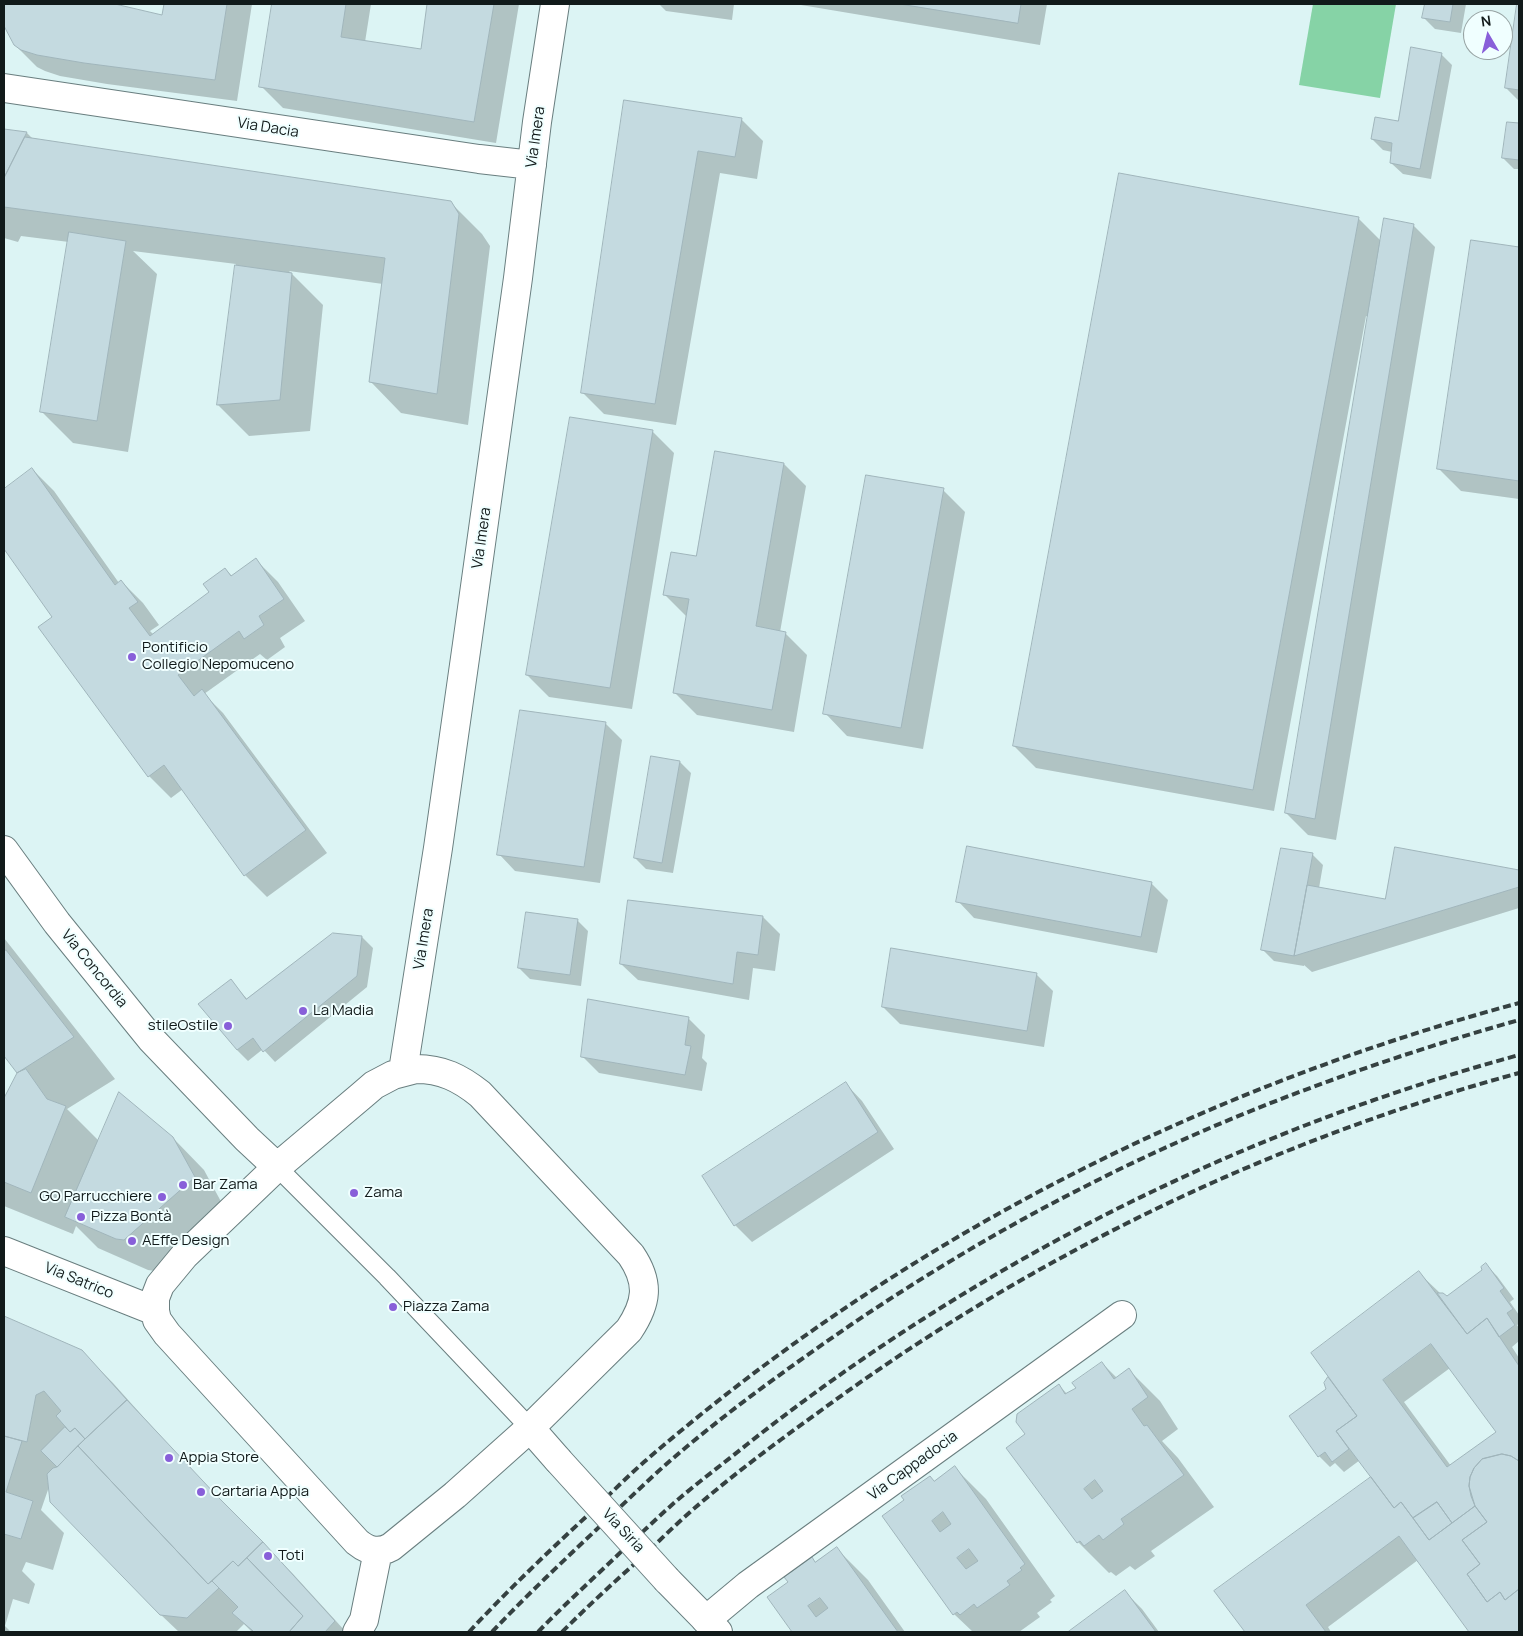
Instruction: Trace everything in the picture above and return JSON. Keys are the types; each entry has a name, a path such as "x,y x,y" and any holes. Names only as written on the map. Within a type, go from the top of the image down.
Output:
{"street":[{"name":"Via Imera","path":"403,1072 466,654 555,4"},
{"name":"Via Dacia","path":"4,88 532,166"},
{"name":"Via Concordia","path":"4,850 57,924 151,1039 247,1139 277,1167"},
{"path":"416,1069 440,1071 453,1075 480,1094 630,1255 641,1274 644,1295 637,1318 628,1330 530,1428 427,1519 391,1547 378,1551 364,1548 357,1542 167,1334 157,1320 154,1311 160,1285 175,1266 213,1226 277,1167 374,1085 403,1072 416,1069"},
{"name":"Via Satrico","path":"4,1251 154,1311"},
{"name":"Via Cappadocia","path":"712,1626 748,1585 1122,1314"},
{"name":"Via Siria","path":"530,1428 667,1580 712,1626"},
{"path":"358,1632 366,1612 378,1551"}],"lane":[{"path":"277,1167 387,1277 530,1428"}],"green space":[{"path":"1313,4 1396,4 1380,98 1299,85"}],"building":[{"path":"4,4 115,4 162,15 164,4 227,4 215,80 84,63 37,55 21,50 14,45 4,26"},
{"path":"272,4 346,4 341,37 421,49 427,4 494,4 474,122 259,87"},
{"path":"900,4 1021,4 1018,23"},
{"path":"1425,4 1453,4 1450,22 1422,18"},
{"path":"1517,4 1519,4 1519,90 1505,88 1509,60 1513,60 1513,32"},
{"path":"1411,47 1442,53 1420,169 1390,163 1392,143 1371,139 1375,117 1398,121"},
{"path":"624,100 742,118 735,157 698,151 655,404 581,393"},
{"path":"1507,122 1519,123 1519,160 1502,158"},
{"path":"4,129 27,132 4,178"},
{"path":"25,137 451,201 459,214 437,394 369,382 385,258 4,207 4,178"},
{"path":"1119,173 1359,217 1253,790 1013,746"},
{"path":"1384,218 1414,224 1315,819 1285,813"},
{"path":"69,232 126,241 97,421 40,412"},
{"path":"1471,240 1519,247 1519,481 1437,469"},
{"path":"235,265 292,273 280,400 217,405"},
{"path":"570,417 653,430 610,688 526,675"},
{"path":"715,451 784,463 756,626 786,632 772,710 673,693 689,599 663,595 671,552 696,556"},
{"name":"Pontificio Collegio Nepomuceno","path":"32,468 115,585 121,580 138,602 129,608 150,636 209,592 203,584 225,568 231,576 256,558 284,599 259,616 264,625 244,639 239,631 178,675 194,696 202,689 306,830 244,876 164,765 148,777 38,627 52,617 4,549 4,489"},
{"path":"866,475 944,488 901,728 823,714"},
{"path":"520,710 606,722 584,867 497,855"},
{"path":"651,756 680,761 662,863 634,858"},
{"path":"967,846 1152,882 1141,937 956,902"},
{"path":"1395,847 1519,870 1519,887 1294,956 1307,885 1385,899"},
{"path":"1281,848 1313,853 1294,956 1261,950"},
{"path":"628,900 763,916 758,955 737,952 733,984 620,964"},
{"path":"526,912 578,919 570,975 518,968"},
{"path":"333,933 362,936 357,976 263,1052 253,1038 237,1050 198,1004 231,979 246,999"},
{"path":"891,948 1037,973 1027,1031 882,1007"},
{"path":"6,950 74,1037 17,1073 4,1056 4,952"},
{"path":"588,999 689,1017 685,1045 691,1046 685,1075 581,1057"},
{"path":"26,1069 47,1099 66,1106 31,1193 4,1182 4,1098 17,1073"},
{"path":"846,1082 878,1132 734,1226 702,1176"},
{"path":"119,1092 173,1137 195,1177 124,1240 116,1239 65,1217"},
{"path":"1486,1263 1504,1288 1500,1291 1513,1309 1507,1313 1515,1325 1499,1337 1487,1318 1467,1334 1437,1293 1443,1293 1447,1296 1482,1270 1481,1267"},
{"path":"1419,1271 1467,1334 1487,1318 1519,1366 1519,1461 1511,1456 1502,1454 1482,1459 1474,1468 1470,1477 1469,1486 1475,1506 1452,1523 1437,1502 1413,1518 1401,1502 1394,1508 1336,1431 1357,1416 1311,1353","holes":["1431,1344 1496,1432 1447,1467 1383,1380"]},
{"path":"4,1316 82,1350 127,1400 85,1439 75,1428 70,1432 56,1416 61,1411 44,1391 36,1395 27,1442 4,1436"},
{"path":"1102,1362 1114,1379 1129,1368 1148,1397 1132,1409 1144,1426 1147,1425 1184,1475 1121,1519 1124,1524 1103,1540 1099,1535 1084,1546 1080,1541 1077,1543 1006,1448 1025,1434 1016,1422 1017,1414 1059,1384 1065,1394 1076,1388 1072,1383","holes":["1095,1480 1103,1491 1092,1499 1084,1489"]},
{"path":"1328,1377 1357,1416 1336,1431 1349,1449 1332,1462 1325,1452 1318,1457 1289,1416 1326,1389 1324,1383"},
{"path":"127,1400 263,1542 238,1566 233,1561 208,1584 78,1446"},
{"path":"65,1427 70,1432 75,1428 85,1439 57,1467 41,1451"},
{"path":"4,1436 22,1441 6,1492 33,1501 21,1539 4,1534"},
{"path":"78,1446 208,1584 212,1581 219,1588 187,1618 160,1615 50,1502 47,1474 57,1467"},
{"path":"1502,1454 1511,1456 1519,1461 1519,1589 1505,1600 1500,1592 1487,1602 1467,1574 1480,1564 1462,1540 1487,1522 1475,1506 1471,1496 1469,1486 1474,1468 1482,1459"},
{"path":"955,1466 1025,1564 1020,1568 1022,1570 1007,1581 1010,1585 977,1608 974,1604 960,1615 957,1612 953,1615 882,1516 904,1500 901,1496 930,1476 934,1481","holes":["943,1512 951,1524 940,1532 932,1521","969,1549 978,1561 966,1569 957,1558"]},
{"path":"1371,1477 1394,1508 1401,1502 1429,1540 1475,1506 1487,1522 1462,1540 1480,1564 1467,1574 1487,1602 1500,1592 1505,1600 1519,1589 1519,1632 1469,1632 1399,1536 1306,1605 1326,1632 1245,1632 1214,1591"},
{"path":"1437,1502 1452,1523 1429,1540 1413,1518"},
{"path":"263,1542 335,1621 325,1632 289,1632 303,1616 247,1558"},
{"path":"837,1547 898,1632 792,1632 767,1597 788,1582 784,1577 812,1557 815,1562","holes":["820,1598 828,1608 816,1617 808,1606"]},
{"path":"247,1558 303,1616 289,1632 252,1632 232,1613 238,1607 212,1581 233,1561 238,1566"},
{"path":"1125,1590 1156,1632 1068,1632"}],"railway":[{"path":"469,1632 528,1572 637,1468 741,1383 842,1310 947,1243 1055,1183 1167,1129 1282,1081 1399,1039 1519,1003"},
{"path":"492,1632 543,1580 637,1491 708,1429 779,1375 852,1324 968,1251 1088,1185 1246,1113 1354,1072 1519,1020"},
{"path":"538,1632 667,1509 740,1450 828,1384 919,1322 1012,1265 1109,1213 1209,1166 1310,1123 1414,1087 1519,1055"},
{"path":"562,1632 705,1499 771,1447 903,1353 985,1302 1069,1253 1156,1209 1244,1169 1334,1133 1426,1101 1519,1073"}],"place":[{"name":"Pontificio Collegio Nepomuceno","path":"132,657"},
{"name":"La Madia","path":"303,1011"},
{"name":"stileOstile","path":"228,1026"},
{"name":"Bar Zama","path":"183,1185"},
{"name":"Zama","path":"354,1193"},
{"name":"GO Parrucchiere","path":"162,1197"},
{"name":"Pizza Bontà","path":"81,1217"},
{"name":"AEffe Design","path":"132,1241"},
{"name":"Piazza Zama","path":"393,1307"},
{"name":"Appia Store","path":"169,1458"},
{"name":"Cartaria Appia","path":"201,1492"},
{"name":"Toti","path":"268,1556"}]}
